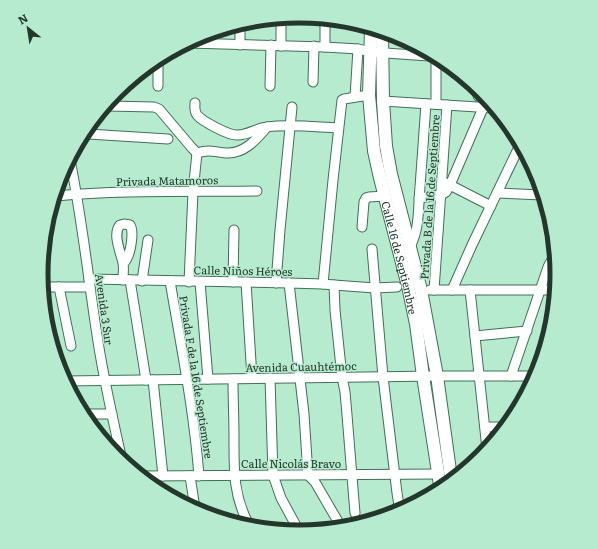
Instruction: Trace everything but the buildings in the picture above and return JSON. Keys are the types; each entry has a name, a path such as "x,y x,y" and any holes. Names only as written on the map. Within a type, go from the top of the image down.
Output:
{"main road":[{"name":"Calle 16 de Septiembre","path":"372,34 377,52 383,101 386,146 391,174 421,290 437,376 447,477"},
{"name":"Calle 16 de Septiembre","path":"381,36 369,95 374,151 408,286 416,324 423,376 447,477"}],"street":[{"path":"281,24 281,46"},
{"path":"325,25 325,47"},
{"path":"240,30 240,45"},
{"path":"202,43 240,45 314,46 422,55"},
{"path":"270,86 271,45"},
{"path":"312,82 314,46"},
{"path":"355,97 358,49"},
{"path":"410,247 414,240 418,224 419,198 436,63"},
{"path":"158,66 158,86"},
{"path":"323,284 342,100 369,95"},
{"path":"383,101 487,108"},
{"path":"194,103 195,113 199,118 227,133 238,135 267,127 290,126 338,128"},
{"name":"Privada B de la 16 de Septiembre","path":"434,290 441,195 446,183 447,105"},
{"path":"113,106 154,107 160,109 197,153 206,151 233,153 249,145 260,136 267,127"},
{"path":"276,283 292,107"},
{"path":"483,108 446,183 491,206"},
{"path":"91,134 168,139"},
{"path":"452,290 517,149"},
{"name":"Privada F de la 16 de Septiembre","path":"189,282 193,192 197,153"},
{"name":"Avenida 3 Sur","path":"71,167 77,194 104,380 120,451"},
{"name":"Privada Matamoros","path":"60,196 136,192 257,191"},
{"path":"497,193 537,195"},
{"path":"419,198 441,195"},
{"path":"362,227 364,202 366,198 385,196"},
{"path":"233,282 234,230"},
{"path":"142,280 148,240"},
{"path":"372,249 383,376 399,505"},
{"path":"511,376 550,263"},
{"path":"123,264 149,380 162,476"},
{"name":"Calle Niños Héroes","path":"48,287 142,280 323,284 375,288 397,287"},
{"name":"Privada F de la 16 de Septiembre","path":"170,281 187,379 196,441 199,476"},
{"path":"200,282 208,379"},
{"path":"246,282 252,378"},
{"path":"289,283 304,414 308,475 315,482 339,523"},
{"path":"334,285 342,377 347,407 355,513"},
{"path":"59,287 71,346"},
{"path":"421,290 550,290"},
{"path":"470,290 487,441"},
{"path":"475,336 527,331"},
{"name":"Avenida Cuauhtémoc","path":"71,381 383,376 529,376"},
{"path":"270,378 273,475 283,502 296,526"},
{"path":"233,379 234,475 239,501 247,520"},
{"path":"90,414 112,414"},
{"path":"486,427 500,427"},
{"name":"Calle Nicolás Bravo","path":"149,476 394,474 447,477"},
{"path":"190,476 194,503"}]}
